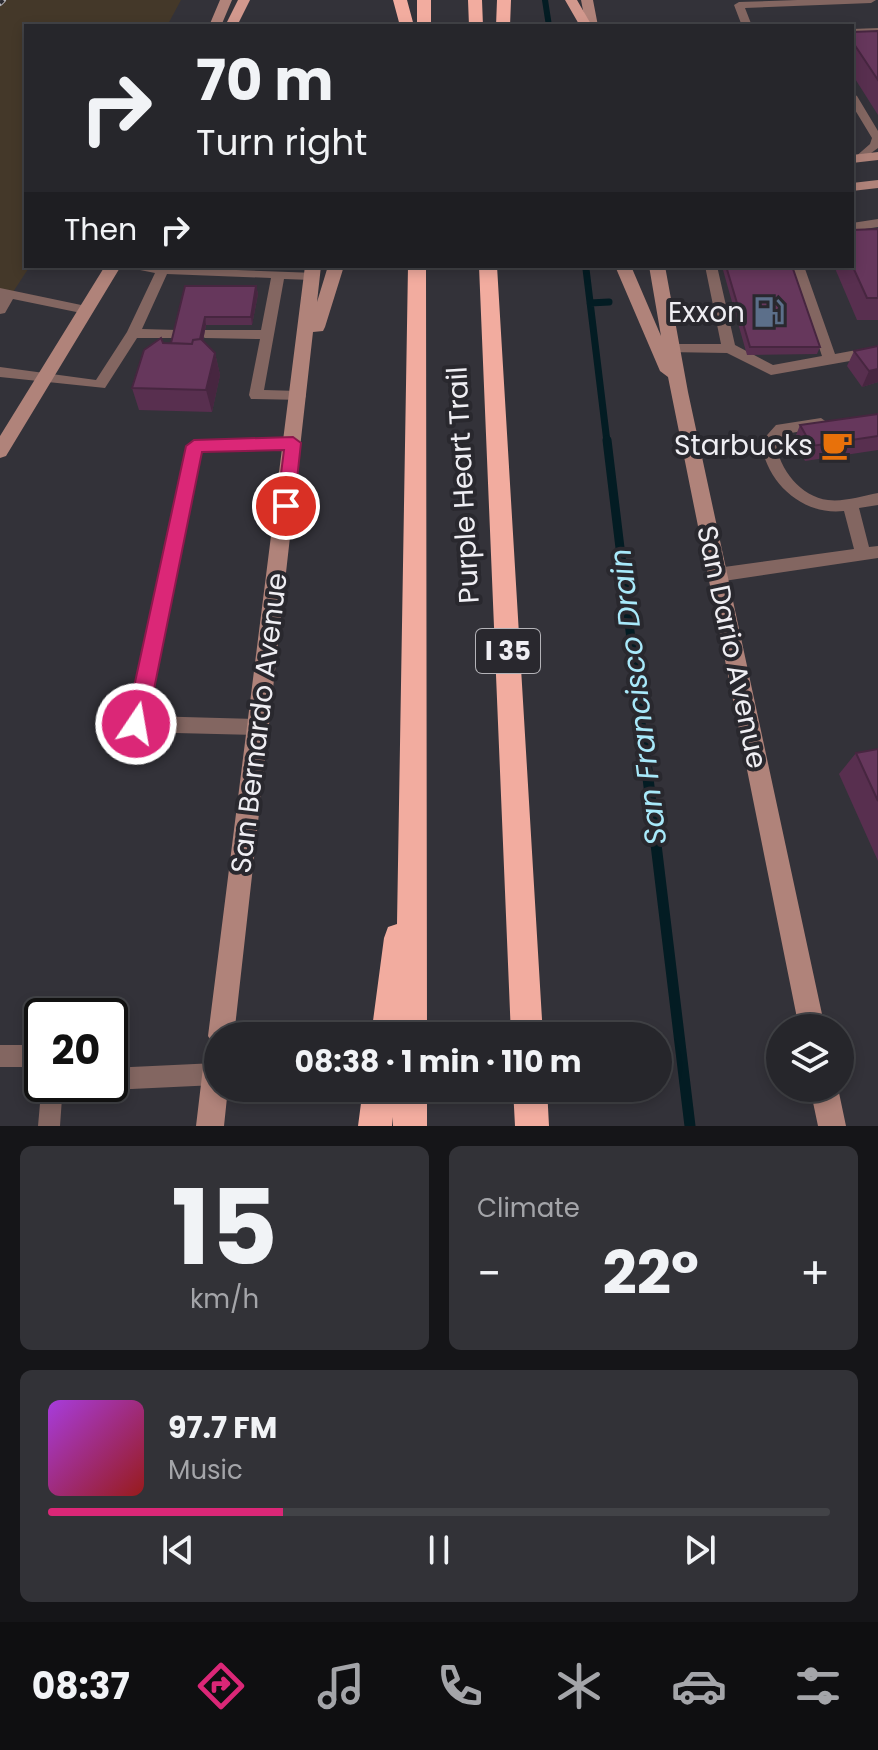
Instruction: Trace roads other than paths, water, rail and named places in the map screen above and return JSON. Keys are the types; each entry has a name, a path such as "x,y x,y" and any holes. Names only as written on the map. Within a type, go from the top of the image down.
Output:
{"highway":[{"path":"400,0 406,24"},
{"path":"424,0 424,24"},
{"path":"475,0 476,24"},
{"path":"503,24 504,0"},
{"name":"Purple Heart Trail","path":"411,1022 417,268"},
{"name":"Purple Heart Trail","path":"488,268 526,1022"},
{"path":"389,1022 415,817"},
{"path":"375,1126 378,1102"},
{"path":"410,1102 410,1126"},
{"path":"531,1102 532,1126"}],"main road":[{"path":"216,24 226,0"},
{"path":"232,24 244,0"},
{"path":"571,0 585,24"},
{"path":"587,0 592,24"},
{"path":"856,159 878,156"},
{"path":"854,187 878,184"},
{"path":"0,451 112,268"},
{"path":"299,396 335,268"},
{"path":"624,268 679,392"},
{"name":"San Dario Avenue","path":"657,268 679,392 809,1014"},
{"name":"San Bernardo Avenue","path":"223,1022 312,271"},
{"path":"210,1126 213,1102"},
{"path":"827,1102 832,1126"}],"lane":[{"path":"746,24 738,2 871,0"},
{"path":"854,32 876,37"},
{"path":"854,41 876,37"},
{"path":"854,86 865,104 877,138 875,145 856,159"},
{"path":"854,98 869,116"},
{"path":"854,227 878,223"},
{"path":"151,268 278,276 312,271"},
{"path":"711,268 729,348"},
{"path":"799,268 830,360"},
{"path":"0,372 100,385 133,333 163,270"},
{"path":"278,276 256,395 299,396"},
{"path":"0,310 5,293 86,310"},
{"path":"133,333 177,334"},
{"path":"205,334 267,335"},
{"path":"672,349 729,348 771,370 878,351"},
{"path":"838,420 781,429 768,442 769,454 786,483 825,506 878,499"},
{"path":"259,727 136,724 194,446 293,443"},
{"path":"717,575 871,554 850,504"},
{"path":"0,1056 24,1056"},
{"path":"128,1077 204,1068"},
{"path":"49,1126 51,1102"}],"waterway":[{"name":"San Francisco Drain","path":"545,0 549,24"},
{"name":"San Francisco Drain","path":"586,269 590,303"},
{"path":"590,303 609,302"},
{"name":"San Francisco Drain","path":"590,303 607,442"},
{"name":"San Francisco Drain","path":"607,440 644,747"},
{"name":"San Francisco Drain","path":"644,745 690,1126"}],"railway":[{"path":"0,3 3,0"}],"place":[{"name":"Exxon","path":"769,312"},
{"name":"Starbucks","path":"837,445"}]}
